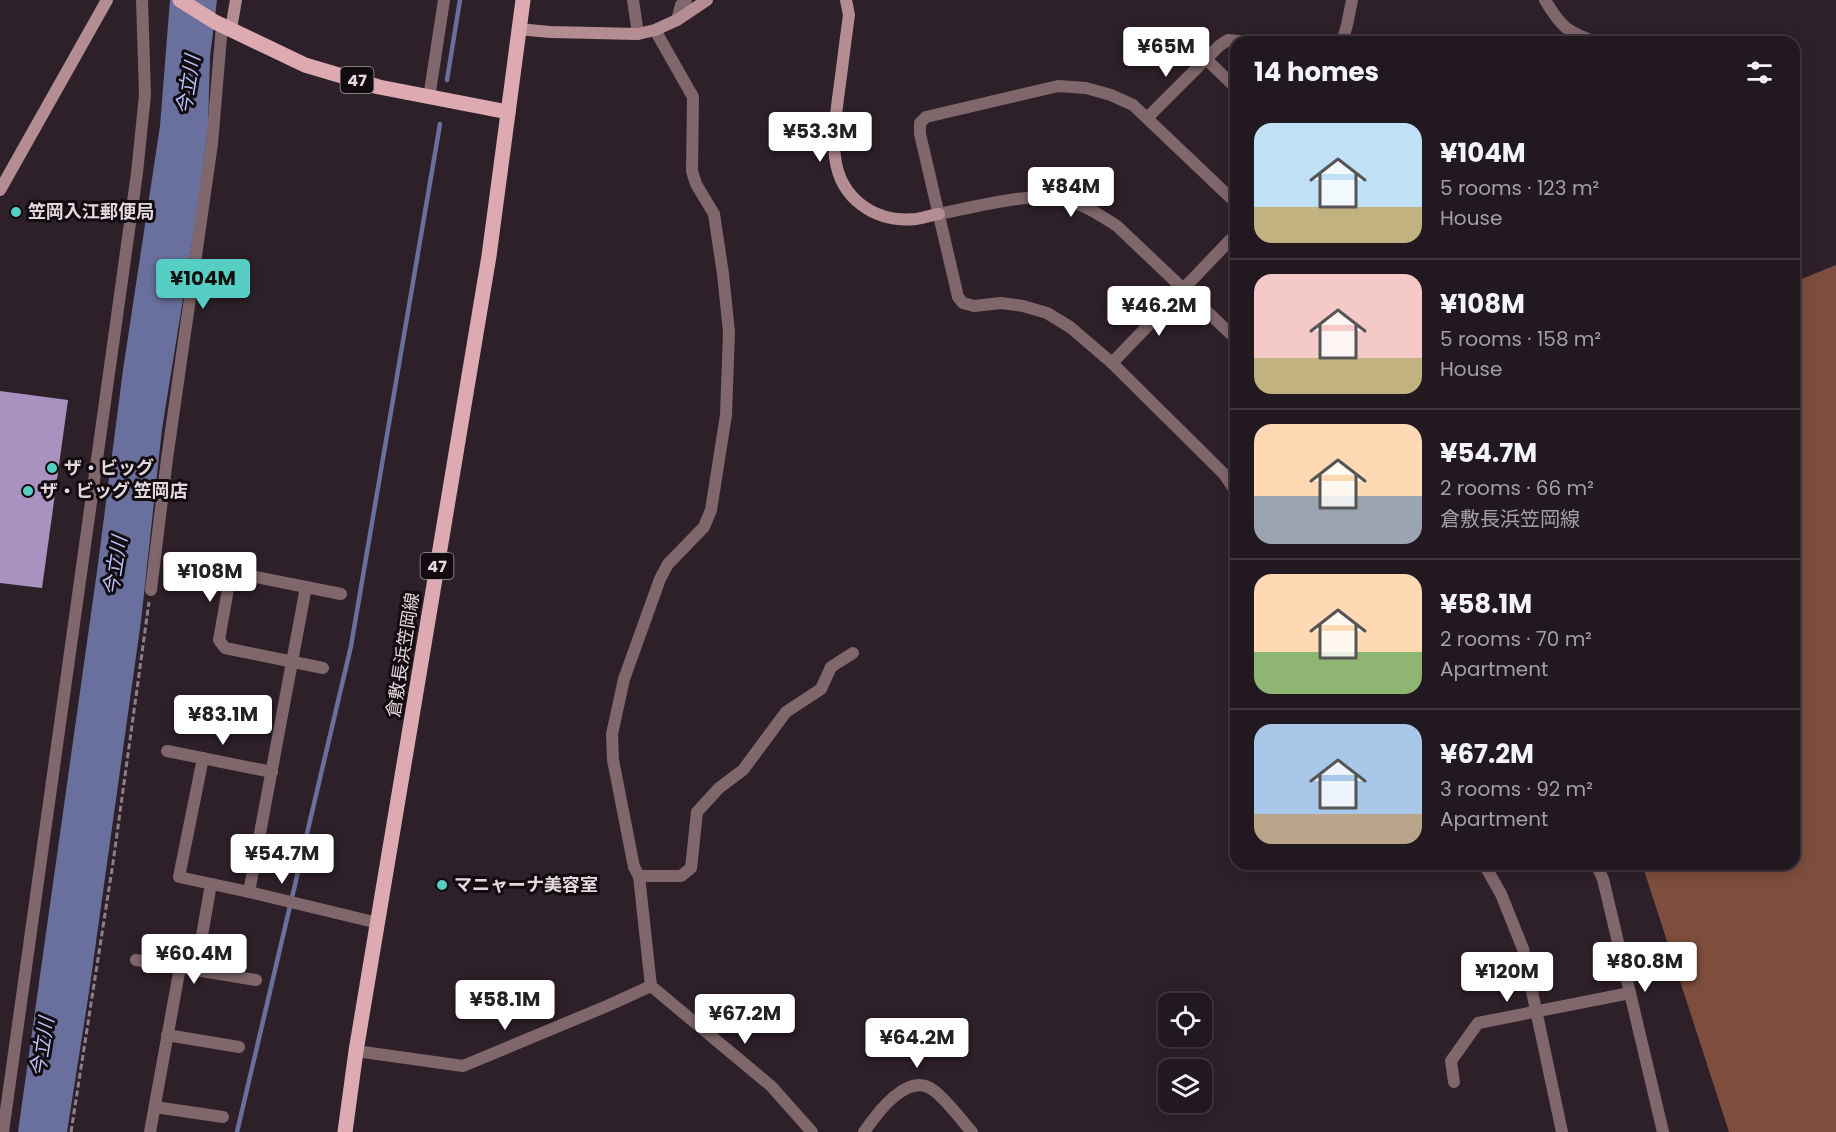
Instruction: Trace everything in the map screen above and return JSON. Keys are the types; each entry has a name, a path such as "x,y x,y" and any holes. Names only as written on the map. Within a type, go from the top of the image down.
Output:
{"main road":[{"name":"47","path":"180,0 222,26 305,65 379,87 508,112"},
{"name":"倉敷長浜笠岡線","path":"345,1132 356,1051 489,256 523,0"}],"street":[{"path":"0,190 107,0"},
{"path":"3,1132 137,173 145,94 142,0"},
{"path":"151,590 167,459 212,144 222,26 236,0"},
{"path":"429,98 444,0"},
{"path":"633,0 638,34"},
{"path":"677,20 681,5 686,0"},
{"path":"518,29 638,34 655,30 677,20 707,0"},
{"path":"846,0 849,15 833,138 839,177 849,194 861,205 876,214 893,218 916,219 939,213 1039,197 1062,198 1099,213 1117,226 1230,333"},
{"path":"1344,36 1352,0"},
{"path":"1545,0 1565,29 1578,36"},
{"path":"655,30 693,98 692,171 696,184 714,214 723,274 729,332 726,415 711,510 704,527 668,564 660,579 624,679 612,734 613,760 634,867 639,876 651,986 771,1086 812,1132"},
{"path":"1147,118 1219,46 1230,40"},
{"path":"1206,59 1230,82"},
{"path":"1230,197 1133,105 1111,95 1086,88 1058,86 926,117 920,123 920,134 958,297 963,303 974,306 1001,303 1023,306 1047,313 1070,327 1112,363 1224,474 1230,483"},
{"path":"1112,363 1230,240"},
{"path":"323,668 225,648 219,640 231,572 340,594"},
{"path":"249,892 306,587"},
{"path":"639,876 681,876 691,868 697,812 719,788 743,770 786,712 821,689 831,667 852,653"},
{"path":"167,751 272,772"},
{"path":"203,758 179,878 378,923"},
{"path":"1487,870 1501,894 1523,949 1562,1132"},
{"path":"1599,870 1603,879 1663,1132"},
{"path":"196,970 212,884"},
{"path":"136,960 256,980"},
{"path":"150,1132 180,967"},
{"path":"356,1051 463,1066 651,986"},
{"path":"1454,1082 1451,1061 1478,1023 1630,993"},
{"path":"167,1035 239,1047"},
{"path":"864,1132 875,1116 905,1088 916,1084 933,1089 972,1132"},
{"path":"155,1107 223,1118"}],"path":[{"path":"71,1132 113,863 151,590"}],"shaded area":[{"path":"1836,265 1836,1132 1729,1132 1644,870 1800,870 1800,280"}],"water":[{"name":"今立川","path":"170,0 217,0 210,57 208,128 199,200 162,429 141,621 67,1132 18,1132 123,370 160,126"}],"building":[{"name":"ザ・ビッグ 笠岡店","path":"0,391 68,400 42,588 0,583"}],"waterway":[{"path":"447,80 460,0"},
{"path":"237,1132 351,646 440,124"}],"place":[{"name":"笠岡入江郵便局","path":"16,212"},
{"name":"ザ・ビッグ","path":"52,468"},
{"name":"ザ・ビッグ 笠岡店","path":"28,491"},
{"name":"マニャーナ美容室","path":"442,885"}]}
